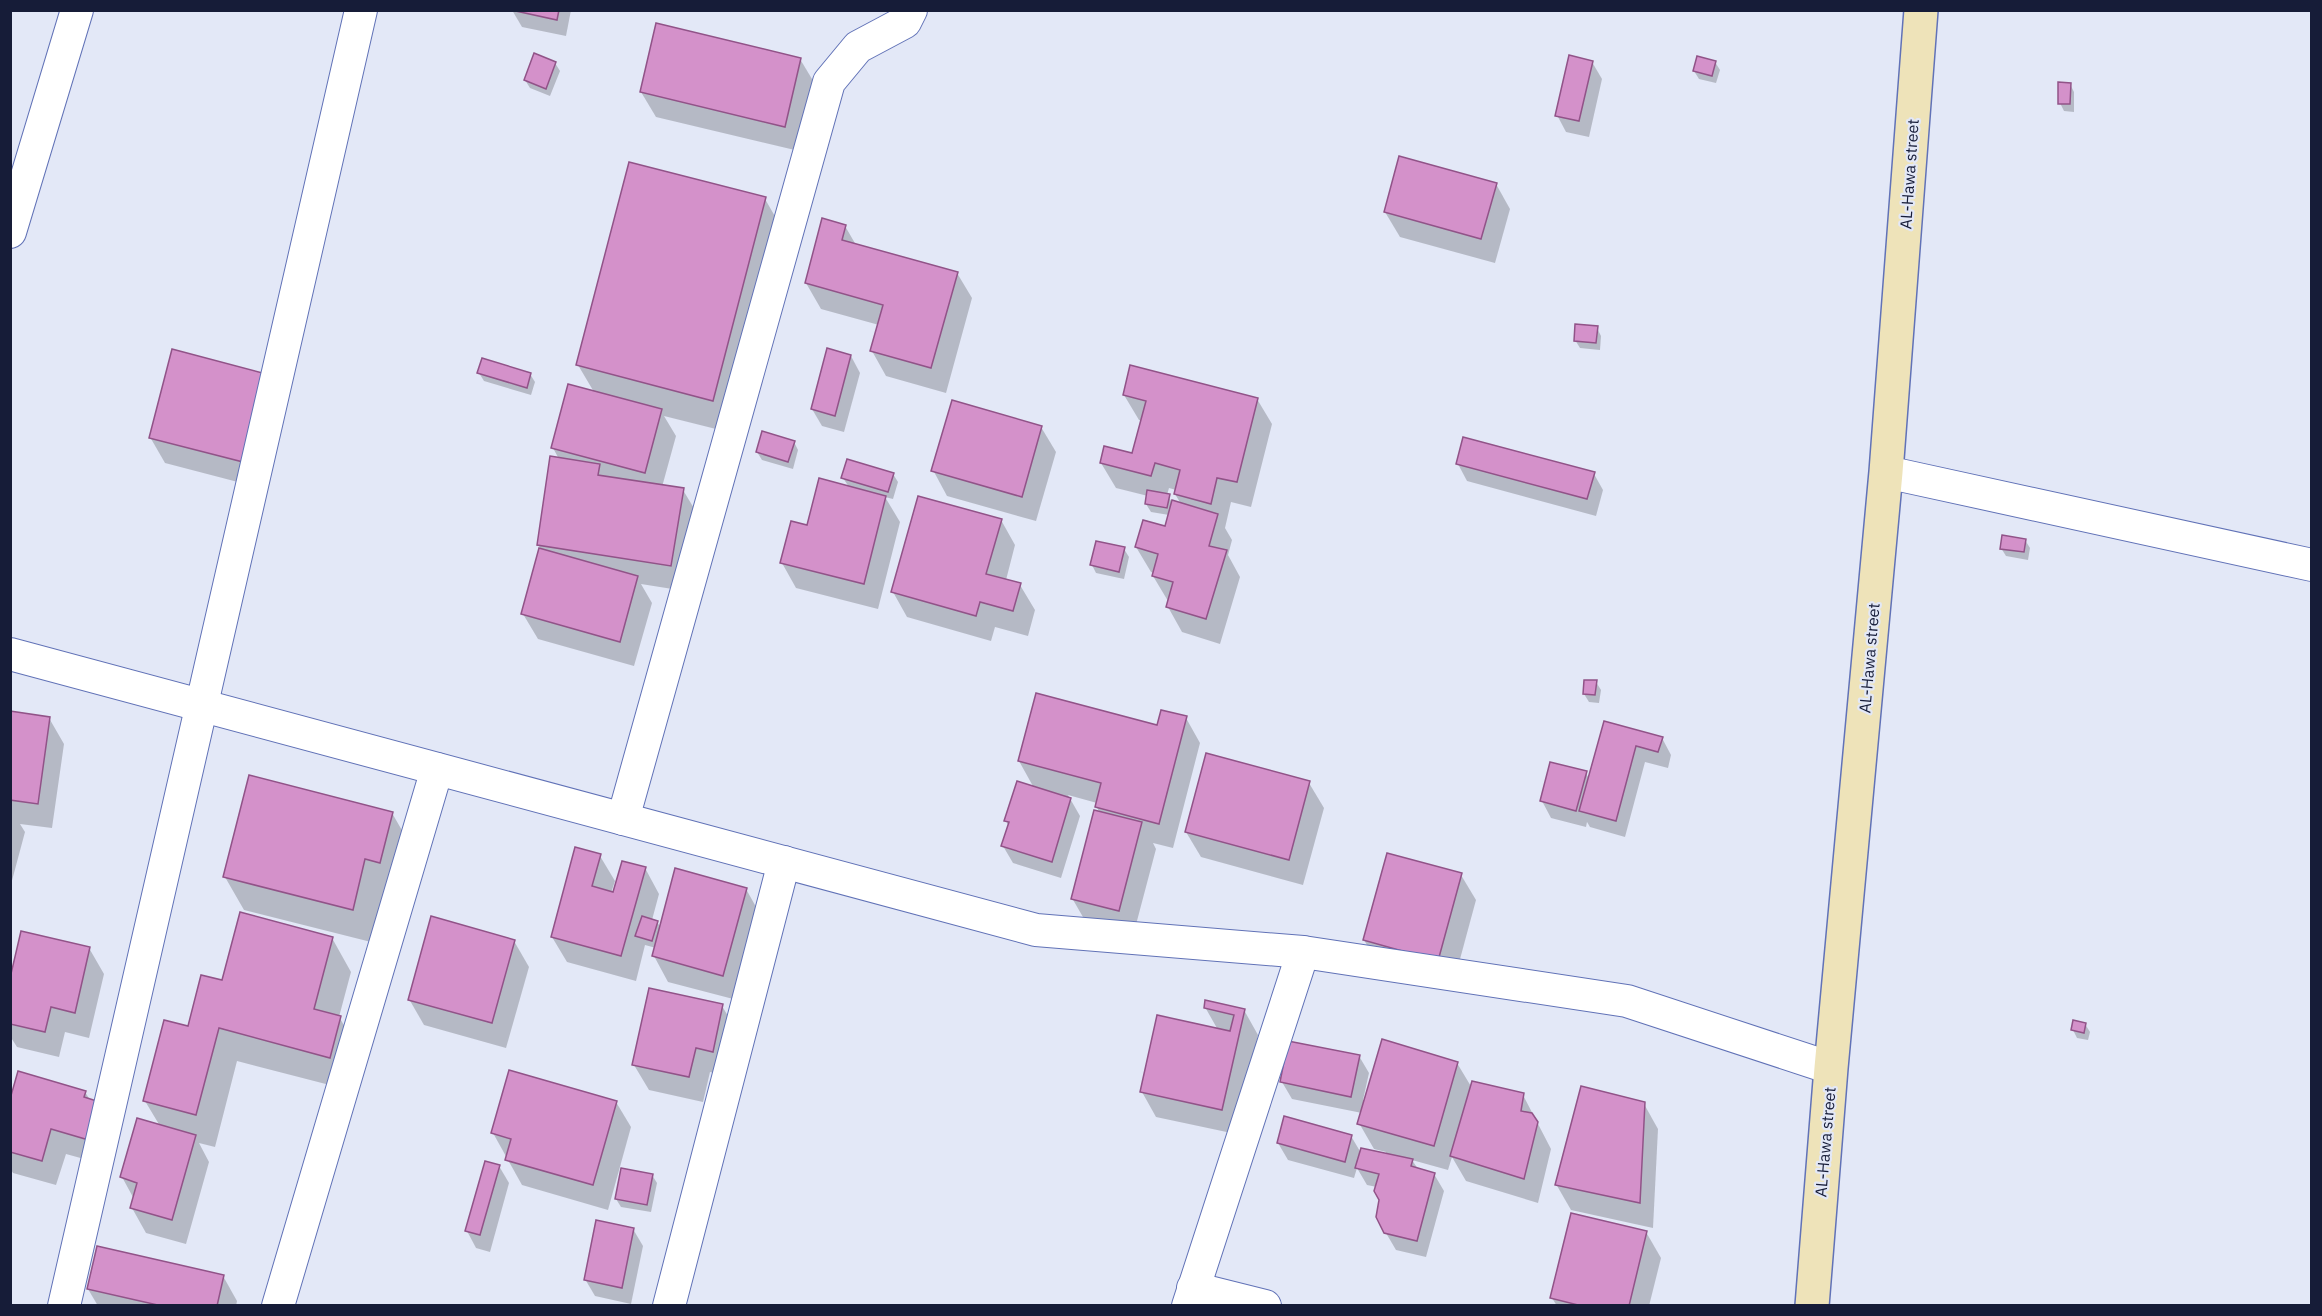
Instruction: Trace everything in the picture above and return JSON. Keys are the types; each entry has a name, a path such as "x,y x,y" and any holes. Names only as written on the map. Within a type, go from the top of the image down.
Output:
{"street":[{"path":"10,232 77,10"},
{"path":"64,1305 361,10"},
{"path":"623,819 830,82 858,47 905,22 911,10"},
{"name":"AL-Hawa street","path":"1812,1305 1831,1068 1886,472 1921,10"},
{"path":"1886,472 2312,565"},
{"path":"10,654 1036,930 1303,952 1627,1001 1831,1068"},
{"path":"278,1305 436,769"},
{"path":"669,1305 784,862"},
{"path":"1265,1305 1191,1297 1303,952"}],"building":[{"path":"511,10 559,10 557,20"},
{"path":"656,23 801,58 785,127 640,92"},
{"path":"534,53 556,62 546,89 524,80"},
{"path":"1569,55 1593,61 1579,121 1555,116"},
{"path":"1697,56 1716,61 1712,76 1693,71"},
{"path":"2058,82 2071,83 2070,104 2058,104"},
{"path":"1399,156 1497,183 1481,239 1384,212"},
{"path":"629,162 766,197 713,401 576,365"},
{"path":"822,218 846,225 842,240 958,272 931,368 870,351 883,305 805,283"},
{"path":"1575,324 1598,326 1596,343 1574,341"},
{"path":"827,348 851,355 835,416 811,409"},
{"path":"172,349 270,375 247,463 149,438"},
{"path":"482,358 531,373 527,388 477,373"},
{"path":"1130,365 1258,398 1237,482 1217,478 1211,504 1174,494 1180,470 1155,463 1151,476 1100,463 1104,446 1132,453 1146,401 1123,395"},
{"path":"568,384 662,409 645,473 551,448"},
{"path":"952,400 1042,426 1022,497 931,471"},
{"path":"762,431 795,441 788,462 756,452"},
{"path":"1463,437 1595,472 1587,499 1456,464"},
{"path":"550,456 600,464 598,475 684,488 671,566 537,545"},
{"path":"847,459 894,473 888,492 841,478"},
{"path":"819,478 886,496 864,584 780,563 791,521 807,525"},
{"path":"1147,490 1170,494 1167,508 1145,504"},
{"path":"918,496 1002,519 986,574 1021,583 1013,611 980,602 976,616 891,592"},
{"path":"1172,500 1218,514 1209,546 1227,550 1206,619 1166,607 1173,582 1152,576 1158,554 1135,547 1143,520 1165,526"},
{"path":"2002,535 2026,539 2024,552 2000,549"},
{"path":"1096,541 1125,547 1119,572 1090,565"},
{"path":"539,548 638,576 620,642 521,614"},
{"path":"1584,680 1597,680 1595,695 1583,694"},
{"path":"1036,693 1157,725 1161,710 1187,716 1159,824 1095,807 1101,783 1018,761"},
{"path":"10,711 50,717 38,804 10,800"},
{"path":"1604,721 1663,737 1658,752 1636,746 1616,821 1579,811"},
{"path":"1206,753 1310,781 1289,860 1185,832"},
{"path":"1550,762 1587,771 1576,811 1540,801"},
{"path":"249,775 393,812 380,863 365,859 353,910 223,877"},
{"path":"1017,781 1071,798 1052,862 1001,846 1009,822 1004,821"},
{"path":"1094,810 1142,822 1119,911 1071,899"},
{"path":"575,847 601,854 592,886 613,892 622,861 646,867 621,956 551,937"},
{"path":"1387,853 1462,873 1438,961 1363,940"},
{"path":"675,868 747,888 723,976 652,956"},
{"path":"240,912 333,937 314,1009 341,1016 330,1058 219,1028 196,1115 143,1101 164,1020 188,1026 201,975 222,980"},
{"path":"431,916 515,940 492,1023 408,1000"},
{"path":"642,916 658,921 652,941 635,936"},
{"path":"21,931 90,947 75,1013 51,1007 45,1032 10,1024 10,978"},
{"path":"649,988 723,1004 713,1052 696,1048 689,1077 632,1065"},
{"path":"1205,1000 1245,1009 1222,1110 1140,1092 1157,1015 1230,1031 1234,1015 1204,1008"},
{"path":"2073,1020 2086,1023 2084,1033 2071,1030"},
{"path":"1382,1039 1458,1062 1434,1146 1357,1124"},
{"path":"1288,1041 1360,1055 1351,1097 1280,1082"},
{"path":"509,1070 617,1101 593,1185 505,1160 511,1139 491,1133"},
{"path":"18,1071 86,1091 84,1097 103,1103 92,1141 51,1129 42,1161 10,1152 10,1099"},
{"path":"1472,1081 1524,1093 1521,1111 1532,1113 1538,1122 1524,1179 1450,1156"},
{"path":"1581,1086 1645,1102 1640,1203 1555,1185"},
{"path":"1284,1116 1352,1135 1345,1162 1277,1143"},
{"path":"137,1118 196,1135 172,1220 130,1208 137,1183 120,1177"},
{"path":"1361,1148 1413,1159 1411,1166 1435,1173 1417,1241 1384,1233 1376,1217 1379,1200 1374,1191 1379,1174 1355,1168"},
{"path":"485,1161 500,1165 480,1235 465,1231"},
{"path":"621,1168 653,1174 647,1205 615,1199"},
{"path":"1571,1213 1647,1231 1629,1306 1582,1306 1550,1298"},
{"path":"596,1220 634,1228 622,1288 584,1280"},
{"path":"97,1246 224,1275 217,1306 162,1306 87,1289"}]}
